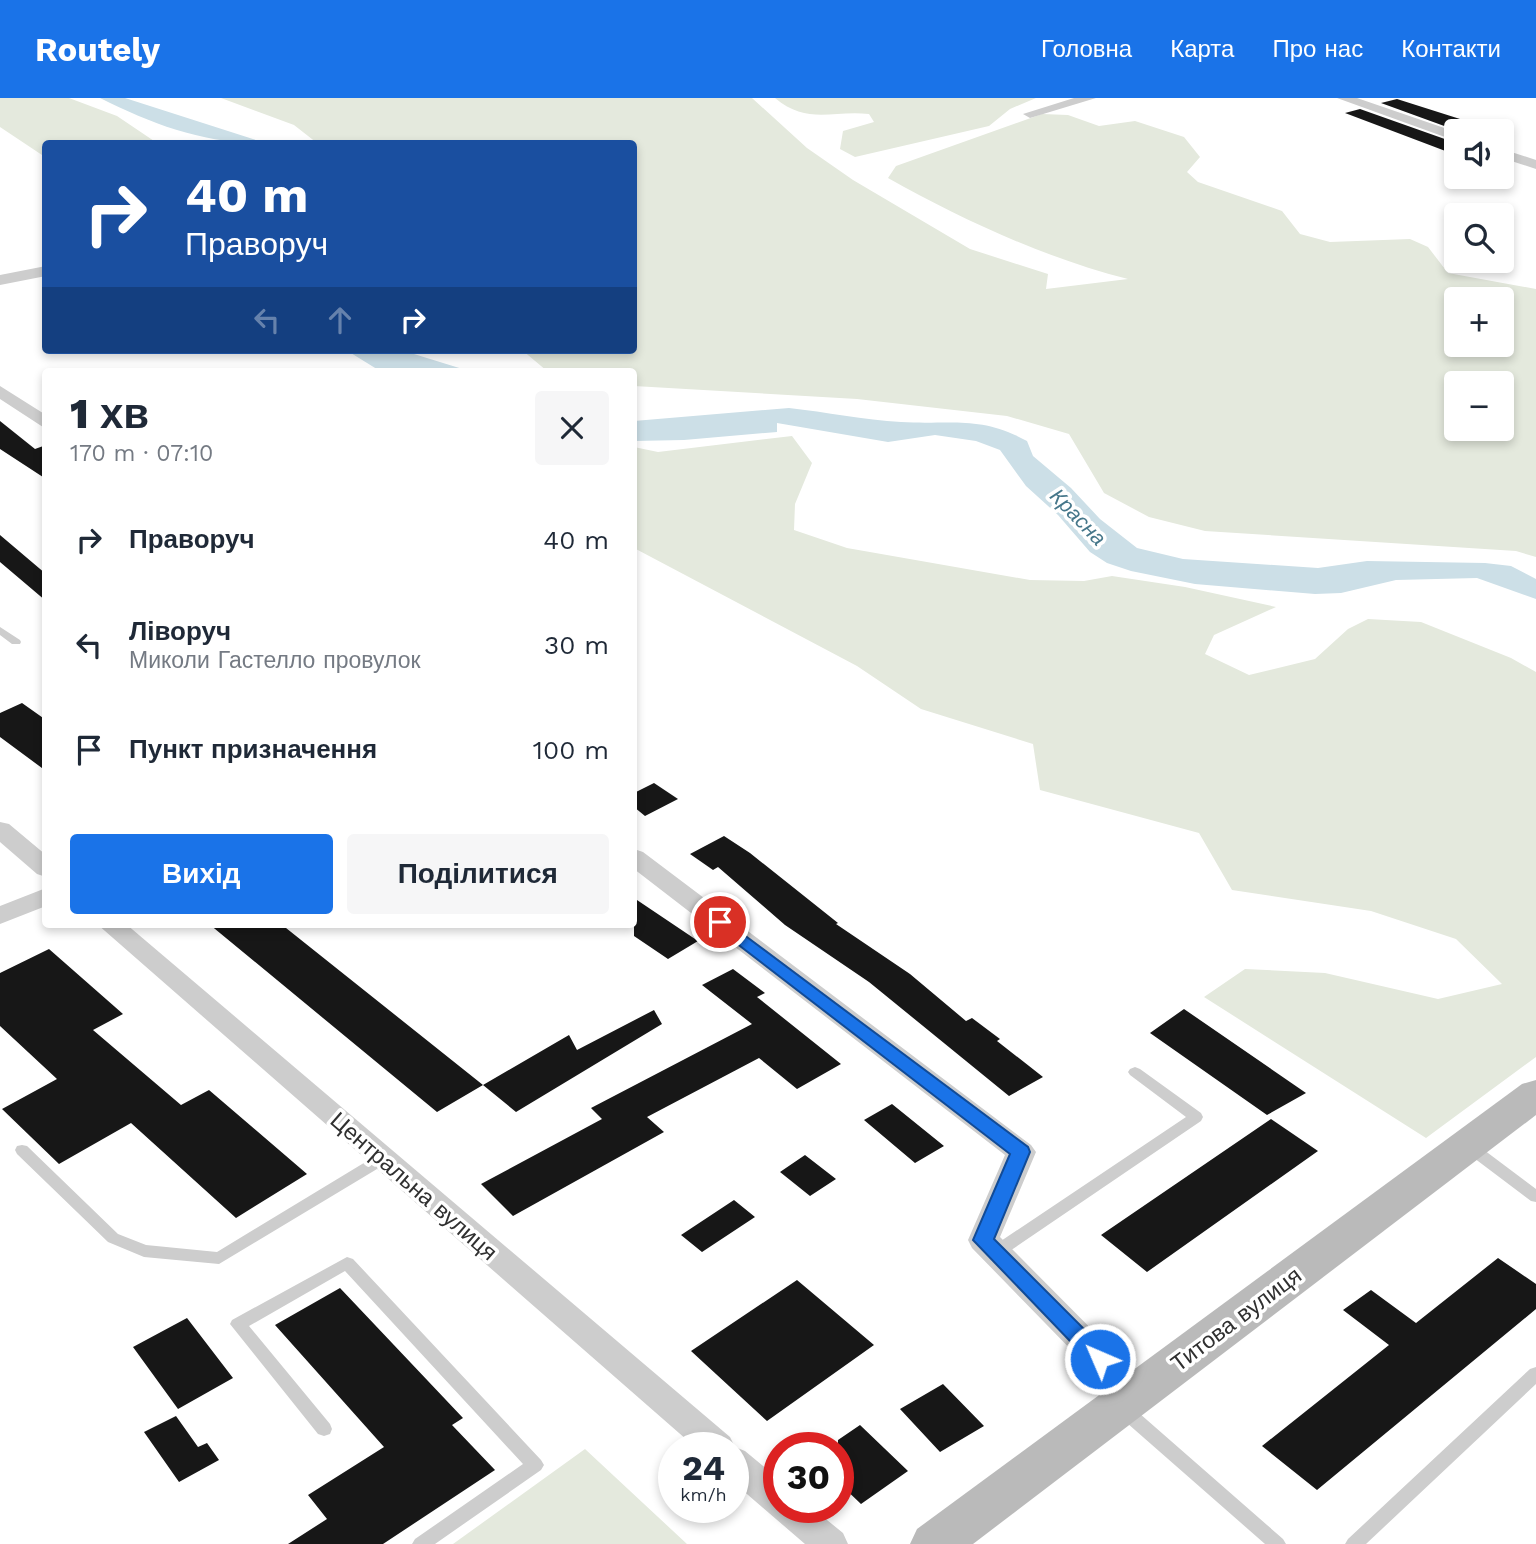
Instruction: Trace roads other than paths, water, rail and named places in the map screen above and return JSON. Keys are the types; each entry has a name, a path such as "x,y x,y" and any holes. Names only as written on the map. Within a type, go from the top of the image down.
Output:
{"street":[{"path":"1030,114 1089,98"},
{"path":"1344,98 1444,133"},
{"path":"1514,157 1536,165"},
{"path":"0,280 42,272"},
{"path":"0,391 42,421"},
{"path":"0,829 42,866"},
{"path":"637,859 1021,1152 983,1240 1127,1400"},
{"path":"0,916 42,898"},
{"name":"Центральна вулиця","path":"115,928 700,1432"},
{"name":"Титова вулиця","path":"935,1544 1536,1094"},
{"path":"749,1475 763,1486"},
{"path":"806,1523 830,1544"}],"lane":[{"path":"0,630 16,642"},
{"path":"995,1254 1196,1117 1135,1072"},
{"path":"1468,1146 1536,1197"},
{"path":"22,1150 113,1238 144,1251 219,1258 382,1159"},
{"path":"324,1429 238,1324 347,1263 536,1465 421,1544"},
{"path":"1354,1544 1536,1374"},
{"path":"1127,1400 1277,1544"}],"water":[{"path":"100,98 125,98 256,140 221,140 180,131 140,117"},
{"path":"352,354 414,354 459,368 375,368"},
{"name":"Красна","path":"789,408 887,421 980,424 995,427 1027,441 1033,456 1071,488 1100,519 1137,548 1183,559 1318,568 1367,561 1511,566 1536,579 1536,599 1477,578 1396,580 1341,593 1315,594 1195,584 1131,571 1107,563 1090,552 1058,515 1026,486 1000,450 976,441 935,435 888,442 777,423 777,432 637,441 637,421"}]}
